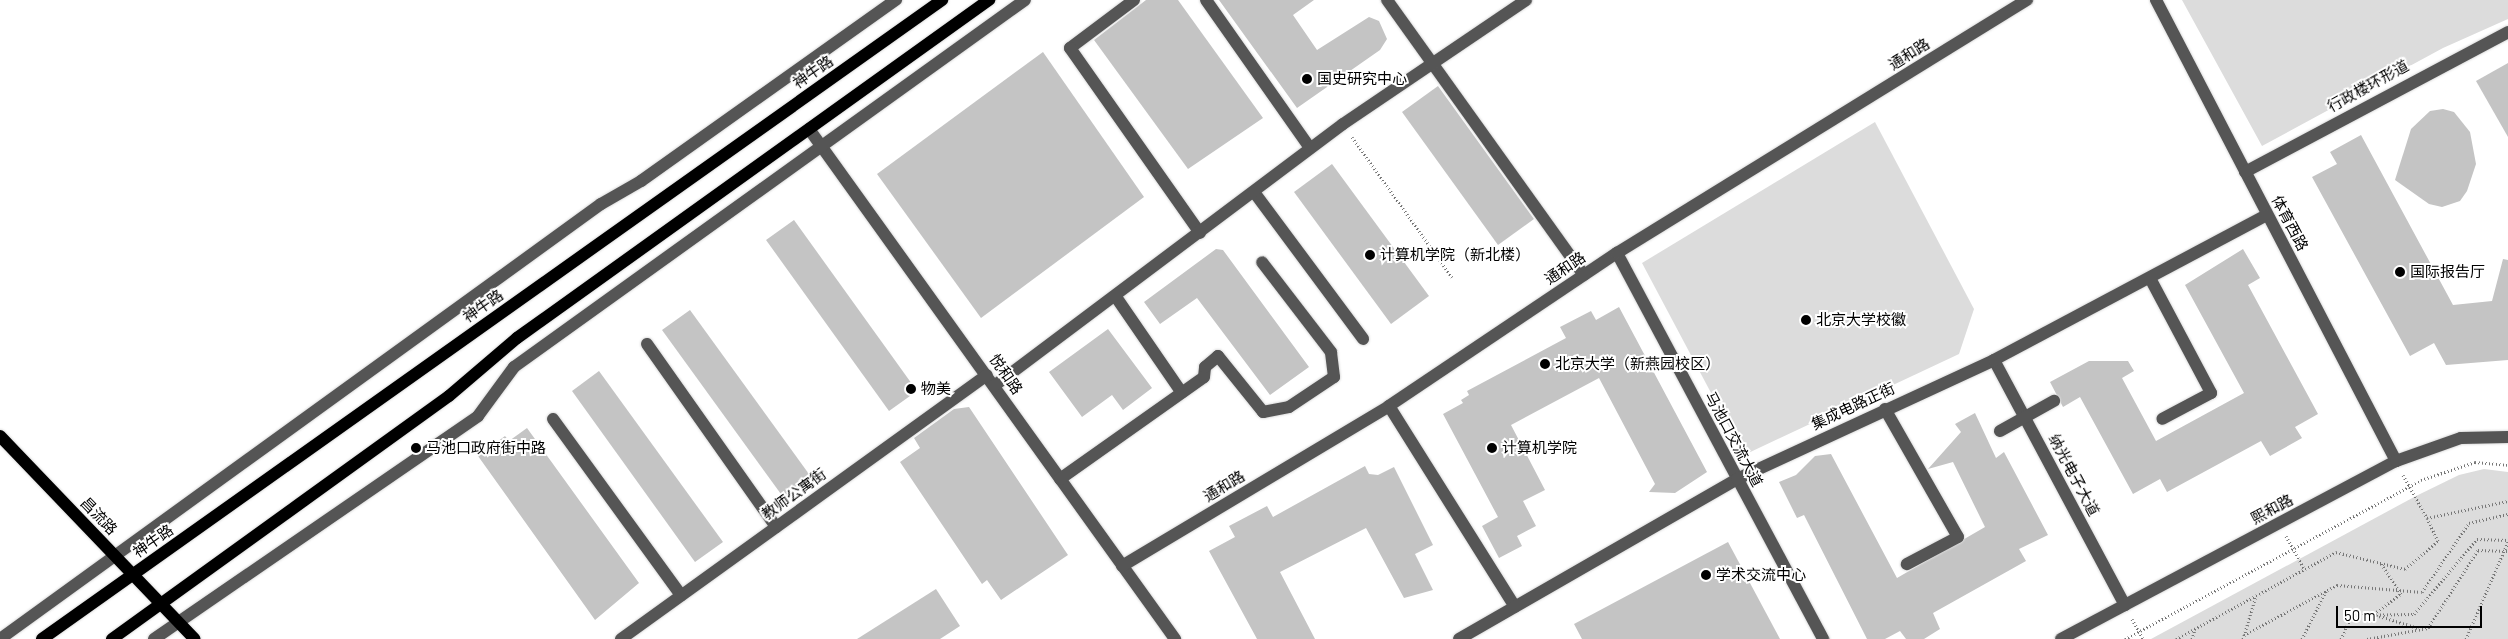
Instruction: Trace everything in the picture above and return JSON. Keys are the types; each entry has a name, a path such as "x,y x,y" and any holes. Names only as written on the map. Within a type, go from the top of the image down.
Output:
{"main road":[{"name":"神牛路","path":"42,639 942,0"},
{"path":"112,639 449,396 517,338 989,0"},
{"name":"昌流路","path":"0,436 195,639"}],"street":[{"name":"神牛路","path":"0,639 113,554 601,204 641,181 896,0"},
{"path":"154,639 478,416 514,367 1025,0"},
{"path":"1134,0 1070,48 1200,233"},
{"path":"1206,0 1310,148"},
{"path":"1387,0 1584,274"},
{"name":"教师公寓街","path":"621,639 776,527 990,380 1116,297 1343,124 1431,62 1526,0"},
{"name":"通和路","path":"1122,566 1389,406 1617,253 2027,0"},
{"name":"体育西路","path":"2156,0 2396,461"},
{"name":"行政楼环形道","path":"2245,172 2508,32"},
{"name":"悦和路","path":"809,129 1175,639"},
{"path":"1254,192 1363,339"},
{"name":"集成电路正街","path":"1459,639 1737,479 1994,360 2151,280 2267,215"},
{"name":"马池口交流大道","path":"1617,253 1823,639"},
{"path":"1060,479 1204,377 1205,367 1218,356 1263,412 1289,407 1334,377 1331,352 1262,262"},
{"path":"2151,280 2211,393 2162,419"},
{"path":"1116,297 1182,392"},
{"path":"647,344 776,527"},
{"name":"纳光电子大道","path":"1994,360 2125,605"},
{"path":"2000,431 2054,402"},
{"path":"1389,406 1515,607"},
{"path":"1886,409 1958,537 1907,564"},
{"path":"553,419 681,595"},
{"name":"熙和路","path":"2060,639 2396,461 2462,438 2508,436"}],"path":[{"path":"1343,124 1452,277"},
{"path":"2125,639 2409,487 2475,462 2508,465"},
{"path":"2176,639 2336,552 2406,569 2438,541 2409,487"},
{"path":"2427,518 2508,501"},
{"path":"2244,637 2337,585 2422,592 2469,523 2508,514"},
{"path":"2341,639 2352,615 2414,614 2477,539 2508,541 2506,551 2466,639"},
{"path":"2293,549 2304,569"},
{"path":"2367,639 2428,628 2478,550 2506,551"},
{"path":"2374,614 2402,594 2381,563"},
{"path":"2302,639 2326,591"},
{"path":"2244,637 2256,595"},
{"path":"2125,605 2144,639"},
{"path":"2374,614 2420,629"},
{"path":"2192,639 2195,629"}],"shaded area":[{"path":"2182,0 2508,0 2508,19 2443,48 2262,146"},
{"path":"1875,122 1974,309 1959,354 1744,455 1642,263"},
{"path":"2484,469 2508,472 2508,639 2151,639 2416,496 2459,475"}],"building":[{"path":"1146,0 1178,0 1263,118 1188,169 1094,40"},
{"name":"国史研究中心","path":"1219,0 1314,0 1293,15 1317,50 1369,17 1379,21 1387,39 1380,50 1297,108"},
{"path":"1043,52 1144,197 981,318 877,174"},
{"path":"2508,63 2508,137 2476,81"},
{"path":"1438,86 1534,219 1498,245 1402,112"},
{"path":"2443,109 2454,112 2470,132 2476,164 2467,191 2460,201 2442,207 2429,204 2395,180 2411,129 2430,111"},
{"name":"国际报告厅","path":"2361,135 2453,305 2492,301 2503,259 2508,260 2508,360 2446,365 2434,343 2410,356 2312,177 2337,164 2330,152"},
{"name":"计算机学院（新北楼）","path":"1332,164 1429,296 1391,324 1294,192"},
{"path":"794,220 917,391 889,411 766,240"},
{"path":"1216,249 1223,250 1309,367 1270,395 1197,298 1160,324 1144,302"},
{"path":"2243,249 2260,278 2248,285 2318,414 2295,427 2302,438 2270,456 2261,441 2167,492 2160,479 2133,494 2080,397 2063,407 2050,382 2089,361 2128,361 2134,371 2122,378 2156,441 2244,393 2185,285"},
{"name":"计算机学院","path":"1619,307 1707,472 1675,493 1649,492 1655,484 1599,378 1511,425 1545,490 1523,501 1536,526 1517,536 1522,546 1499,558 1482,526 1498,517 1443,414 1463,403 1461,400 1469,395 1467,391 1566,338 1560,327 1591,311 1596,320"},
{"path":"690,310 814,481 786,501 662,330"},
{"path":"1108,329 1152,388 1123,410 1112,395 1082,417 1049,372"},
{"path":"599,371 723,542 695,562 572,391"},
{"path":"969,407 1068,555 1001,600 987,580 982,584 900,462 920,448 914,438 954,409"},
{"path":"1975,413 1996,458 2004,452 2048,535 2019,549 2026,561 1933,613 1940,629 1924,639 1906,639 1900,631 1885,639 1867,639 1804,515 1797,518 1779,482 1796,475 1815,456 1831,454 1897,578 1985,527 1953,462 1928,469 1961,432 1955,424"},
{"path":"527,428 639,583 595,620 478,456 505,436 509,441"},
{"path":"1365,466 1369,474 1378,475 1394,467 1433,545 1415,554 1433,590 1404,598 1366,528 1280,572 1315,639 1257,639 1209,551 1235,537 1229,526 1267,506 1273,517"},
{"name":"学术交流中心","path":"1728,542 1780,639 1582,639 1574,624"},
{"path":"936,589 960,626 940,639 857,639"}],"place":[{"name":"国史研究中心","path":"1307,79"},
{"name":"计算机学院（新北楼）","path":"1370,255"},
{"name":"国际报告厅","path":"2400,272"},
{"name":"北京大学校徽","path":"1806,320"},
{"name":"北京大学（新燕园校区）","path":"1545,364"},
{"name":"物美","path":"911,389"},
{"name":"马池口政府街中路","path":"416,448"},
{"name":"计算机学院","path":"1492,448"},
{"name":"学术交流中心","path":"1706,575"}]}
